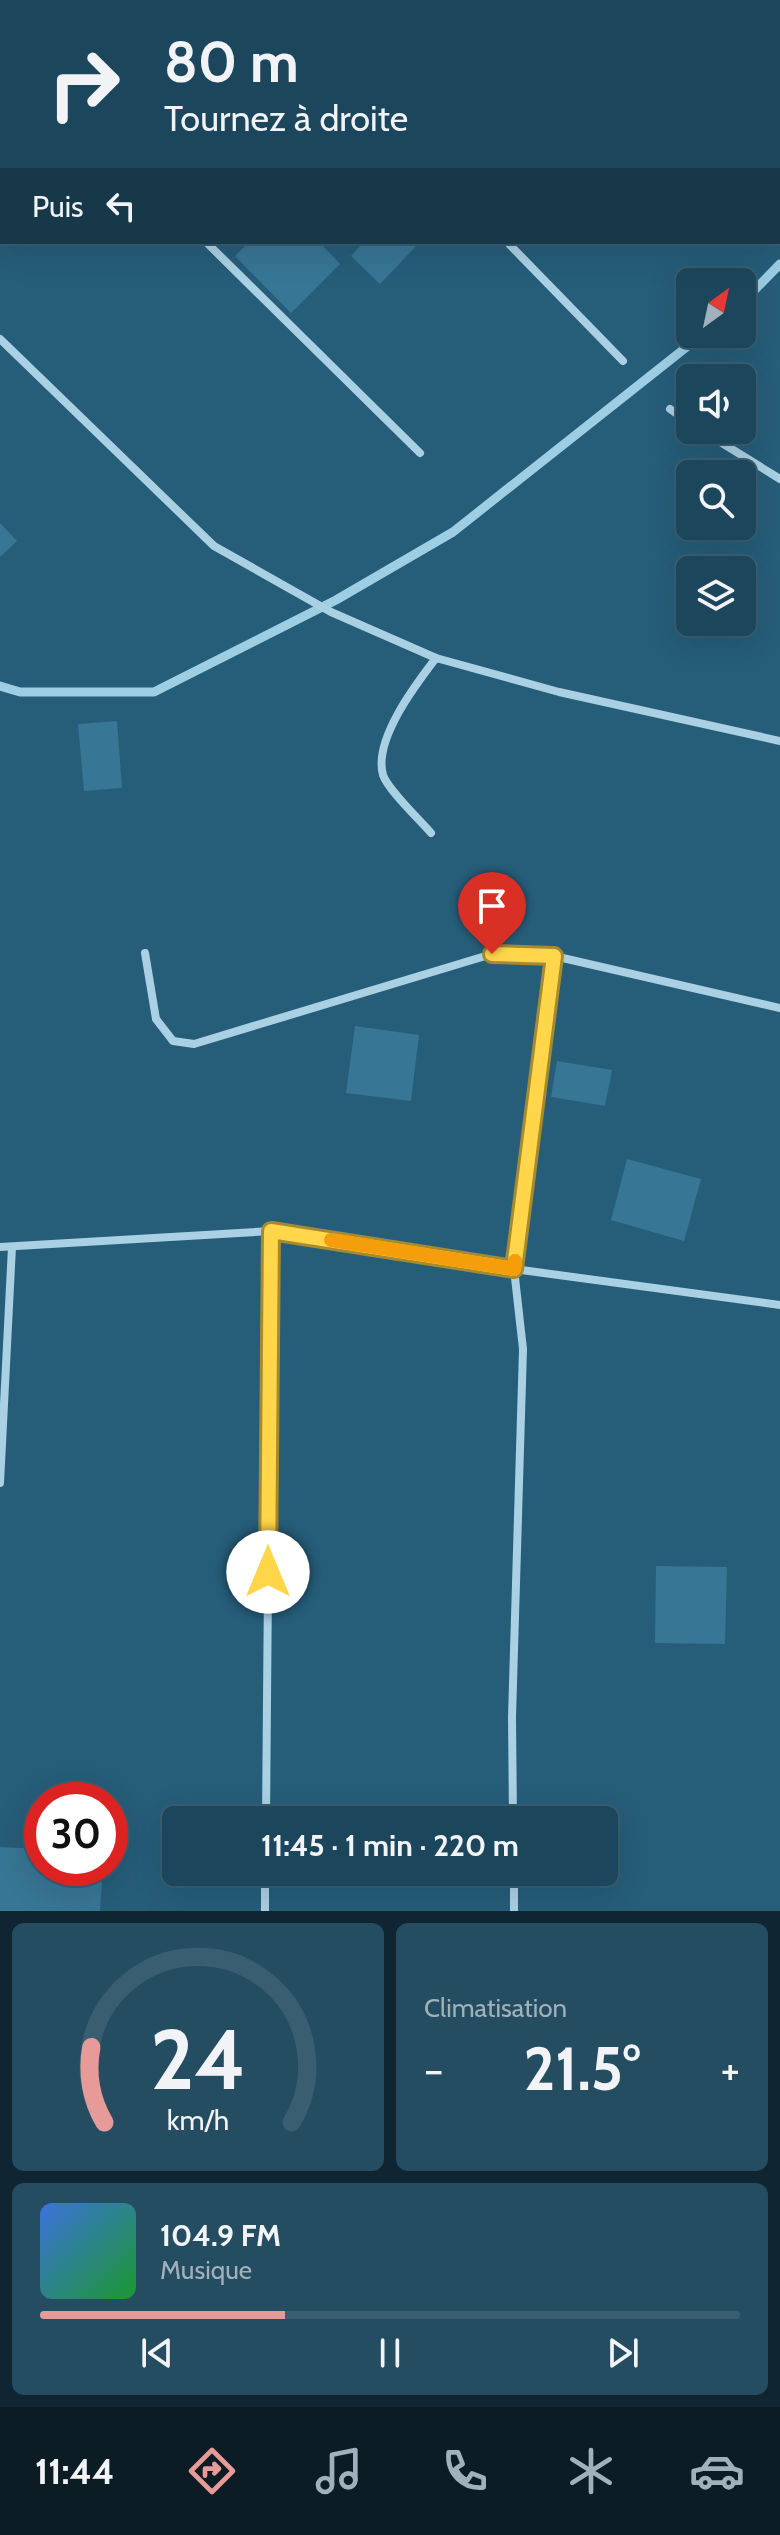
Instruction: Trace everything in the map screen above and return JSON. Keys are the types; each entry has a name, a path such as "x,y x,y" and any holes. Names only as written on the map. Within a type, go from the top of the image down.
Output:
{"street":[{"path":"208,244 420,453"},
{"path":"509,244 623,361"},
{"path":"0,339 214,546 331,612 436,658 559,692 780,741"},
{"path":"670,409 676,413"},
{"path":"724,444 780,479"},
{"path":"431,833 384,778 382,756 408,694 436,658"},
{"path":"145,953 156,1019 173,1041 194,1044 492,954 554,956 780,1008"},
{"path":"513,1806 512,1717 523,1349 514,1269 554,956"},
{"path":"266,1806 271,1231"},
{"path":"0,1247 271,1231 514,1269 780,1305"},
{"path":"0,1483 12,1247"},
{"path":"265,1886 265,1911"},
{"path":"514,1886 514,1911"}],"building":[{"path":"247,244 321,244 340,264 291,313 235,256"},
{"path":"362,244 418,244 380,284 351,256"},
{"path":"0,523 17,541 0,557"},
{"path":"117,721 122,788 84,791 78,724"},
{"path":"355,1026 419,1035 411,1101 346,1093"},
{"path":"557,1061 612,1070 605,1106 551,1097"},
{"path":"627,1159 701,1179 684,1241 611,1220"},
{"path":"656,1566 727,1567 725,1644 655,1643"},
{"path":"0,1847 24,1848 24,1886 102,1886 100,1911 0,1911"}],"waterway":[{"path":"756,289 780,264"},
{"path":"0,686 20,692 154,692 336,600 453,532 685,348"}],"slow traffic":[{"path":"331,1240 514,1269 515,1261"}],"route":[{"path":"268,1572 271,1231 514,1269 554,956 492,954"}]}
